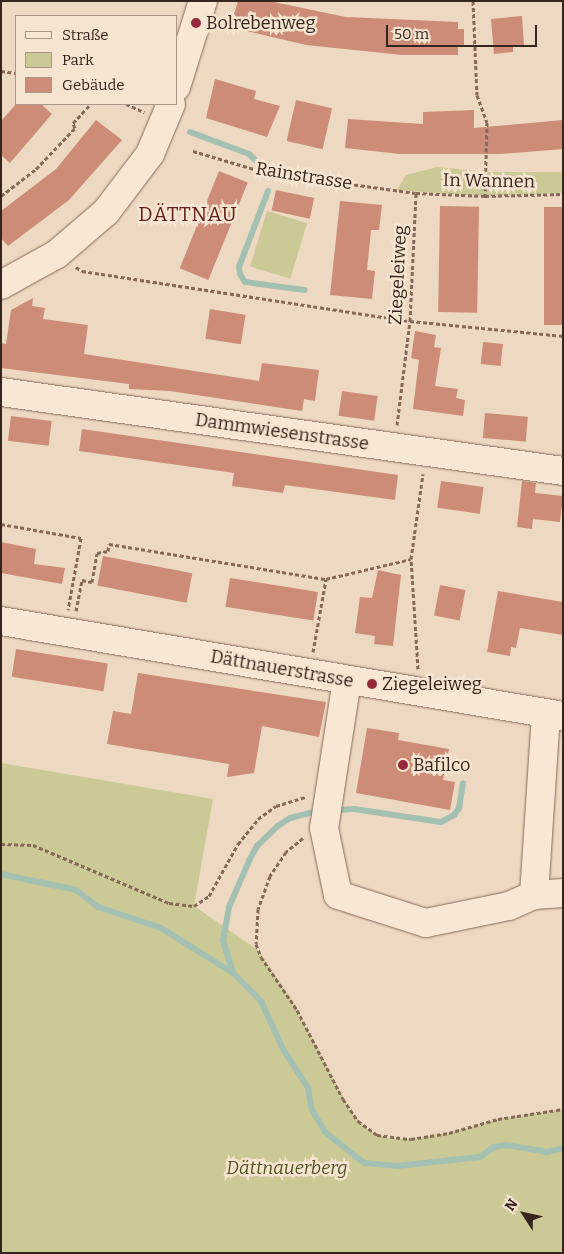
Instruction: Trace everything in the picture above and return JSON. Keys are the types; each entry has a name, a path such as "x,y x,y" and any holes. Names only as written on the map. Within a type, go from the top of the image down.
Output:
{"street":[{"path":"178,81 203,1"},
{"path":"1,285 57,254 95,223 131,182 157,140 159,109"},
{"name":"Dammwiesenstrasse","path":"1,392 426,454 563,471"},
{"name":"Dättnauerstrasse","path":"1,621 554,715"},
{"path":"347,680 324,828 338,895 426,922 509,906 534,895 563,893"},
{"path":"534,895 554,715"}],"path":[{"path":"473,1 476,94 487,122 485,196"},
{"path":"1,71 15,73"},
{"path":"1,196 36,169 75,128 73,123 90,105"},
{"path":"133,105 159,109"},
{"name":"Rainstrasse","path":"193,151 264,172 416,193"},
{"name":"In Wannen","path":"416,193 485,196 563,194"},
{"name":"Ziegeleiweg","path":"394,448 410,321 416,193"},
{"path":"57,254 82,271 410,321 563,336"},
{"path":"419,677 411,559 426,454"},
{"path":"1,524 81,538 67,618"},
{"path":"74,619 82,580 92,582 97,553 108,552 109,544 326,579 411,559"},
{"path":"316,637 326,579"},
{"path":"1,844 33,845 168,903 194,906 209,896 238,844 258,818 286,802 328,797"},
{"path":"324,828 294,845 275,868 258,909 255,936 261,957 290,996 343,1099 358,1121 377,1135 411,1139 449,1133 498,1119 563,1109"}],"green space":[{"path":"437,167 485,172 563,172 563,193 485,196 397,190 406,175"},
{"path":"267,211 307,223 290,279 250,266"},
{"name":"Dättnauerberg","path":"1,763 213,799 194,906 258,950 293,1001 351,1112 367,1129 387,1138 411,1139 449,1133 498,1119 563,1109 563,1253 1,1253"}],"building":[{"path":"238,1 269,1 346,17 458,22 458,29 464,29 464,47 458,47 458,55 402,55 306,45 230,27"},
{"path":"522,16 524,46 513,47 513,52 494,54 491,19"},
{"path":"215,79 256,91 254,99 280,106 267,137 206,118"},
{"path":"296,100 332,108 323,149 287,141"},
{"path":"15,105 42,105 52,114 10,163 1,155 1,121"},
{"path":"474,110 474,128 563,120 563,149 501,154 400,154 345,148 348,119 423,124 423,112"},
{"path":"96,120 122,140 69,200 8,246 1,238 1,211 56,169"},
{"path":"219,171 248,183 208,280 180,268"},
{"path":"276,190 314,198 310,219 272,211"},
{"path":"340,201 382,205 379,230 371,230 367,270 375,271 372,299 330,295"},
{"path":"440,206 479,207 477,313 438,312"},
{"path":"544,207 563,207 563,325 544,325"},
{"path":"33,298 32,306 45,308 43,319 88,325 84,354 259,381 262,363 319,370 315,401 304,399 302,411 170,391 129,389 129,384 1,368 1,343 6,344 11,310"},
{"path":"210,309 246,315 241,344 205,339"},
{"path":"415,331 436,335 434,347 441,348 435,386 458,389 456,398 465,400 463,416 413,409 419,360 411,358"},
{"path":"483,342 503,344 501,366 481,364"},
{"path":"342,391 378,396 374,421 339,416"},
{"path":"485,413 528,417 526,442 483,438"},
{"path":"11,416 52,421 49,446 8,441"},
{"path":"82,429 398,475 395,500 285,485 283,493 232,486 234,473 79,451"},
{"path":"441,481 484,487 480,514 437,508"},
{"path":"522,481 536,483 535,493 563,496 560,522 533,519 532,529 517,527"},
{"path":"1,542 36,549 34,564 65,568 62,584 1,573"},
{"path":"103,556 192,573 187,603 97,585"},
{"path":"378,570 401,575 393,646 374,644 375,636 355,633 360,597 372,598"},
{"path":"230,578 318,592 313,621 225,607"},
{"path":"440,585 466,590 460,620 434,615"},
{"path":"498,591 563,602 563,635 520,628 516,648 511,647 510,656 487,652"},
{"path":"16,649 108,664 103,691 12,677"},
{"path":"138,673 326,702 319,737 262,726 254,773 227,777 229,764 107,744 113,711 131,714"},
{"name":"Bafilco","path":"367,728 399,733 398,740 449,749 443,780 455,782 450,810 356,793"}],"waterway":[{"path":"190,132 249,154 261,165"},
{"path":"268,191 239,267 240,274 245,282 304,290"},
{"path":"339,810 354,809 441,822 454,815 459,808 463,783"},
{"path":"233,973 223,941 229,907 249,861 257,846 278,826 290,818 314,812"},
{"path":"1,874 76,890 98,907 161,928 233,973 261,1001 283,1049 308,1088 312,1110 325,1132 364,1163 397,1166 480,1157 494,1147 507,1145 547,1152 563,1148"}],"place":[{"name":"Bolrebenweg","path":"196,23"},
{"name":"Ziegeleiweg","path":"372,684"},
{"name":"Bafilco","path":"403,765"}],"district":[{"name":"DÄTTNAU","path":"188,214"}]}
